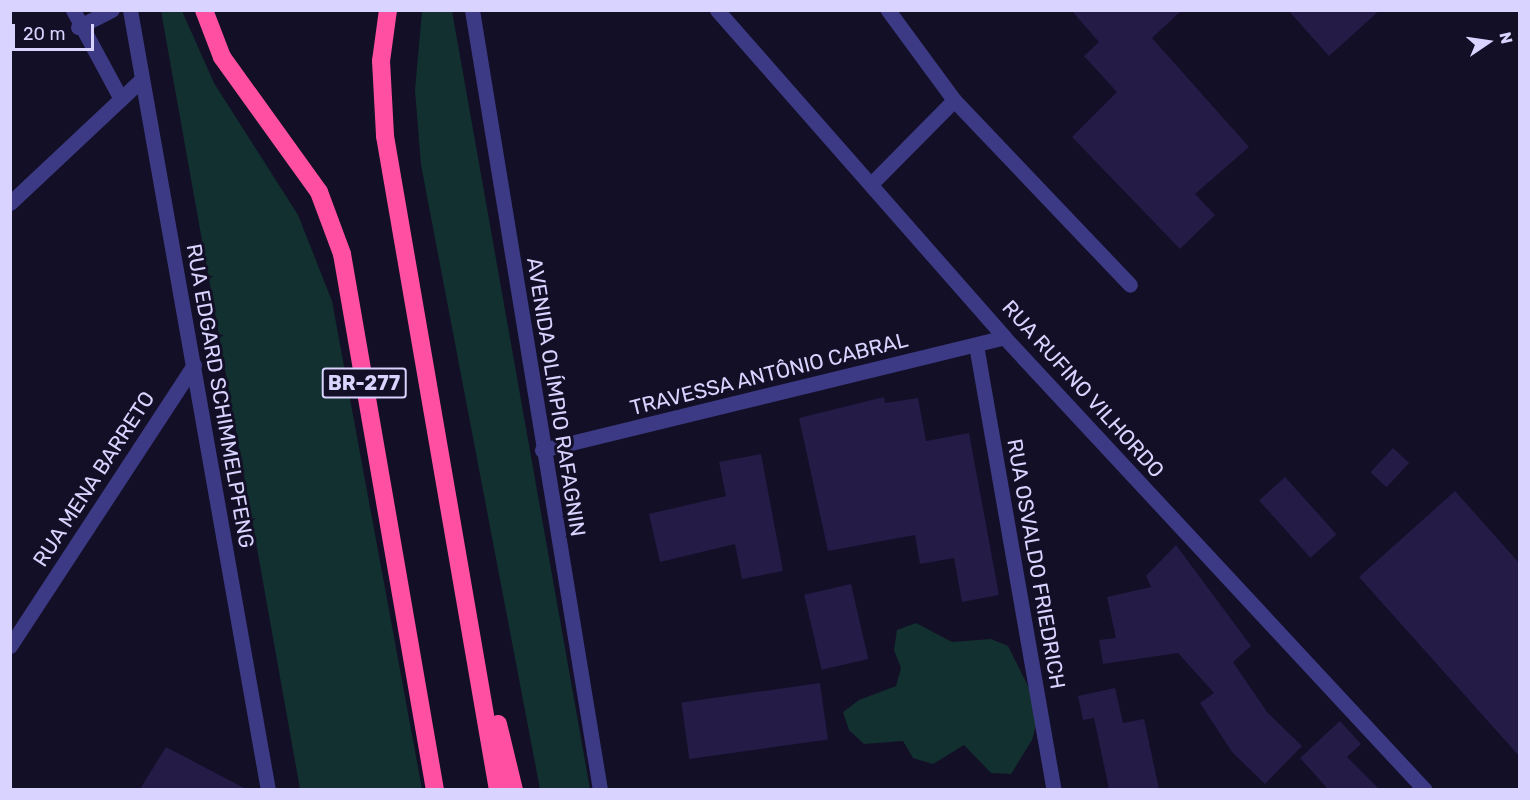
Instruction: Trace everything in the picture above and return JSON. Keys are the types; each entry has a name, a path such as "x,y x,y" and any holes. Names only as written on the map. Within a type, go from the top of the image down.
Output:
{"highway":[{"name":"BR-277","path":"204,10 222,57 319,192 342,254 435,789"},
{"name":"BR-277","path":"388,10 381,60 385,136 498,789"},
{"path":"462,580 514,789"}],"street":[{"path":"73,10 78,27 121,99"},
{"path":"78,27 112,10"},
{"name":"RUA EDGARD SCHIMMELPFENG","path":"130,10 268,789"},
{"name":"AVENIDA OLÍMPIO RAFAGNIN","path":"472,10 542,450 600,789"},
{"name":"RUA RUFINO VILHORDO","path":"717,10 1004,337 1425,789"},
{"path":"888,10 954,100 1130,285"},
{"path":"10,202 141,80"},
{"path":"871,184 954,100"},
{"name":"TRAVESSA ANTÔNIO CABRAL","path":"542,450 1004,337"},
{"name":"RUA OSVALDO FRIEDRICH","path":"976,345 1054,789"},
{"name":"RUA MENA BARRETO","path":"10,646 194,366"}],"green space":[{"path":"161,11 182,11 214,83 298,215 332,301 422,789 300,789"},
{"path":"422,11 452,11 590,789 540,789 421,165 415,90"},
{"path":"916,623 952,642 991,639 1008,646 1034,698 1037,722 1032,740 1011,774 991,773 964,745 933,764 913,758 903,741 864,744 849,730 843,712 859,700 896,686 901,668 894,650 897,630"}],"building":[{"path":"1071,10 1182,10 1152,38 1249,147 1195,194 1215,215 1180,249 1072,137 1117,92 1084,56 1099,42"},
{"path":"1288,10 1380,10 1329,56"},
{"path":"884,397 885,403 918,398 926,441 969,433 999,595 962,602 954,558 920,564 915,535 828,551 799,418"},
{"path":"1393,448 1409,463 1387,487 1370,472"},
{"path":"761,454 783,571 742,579 735,544 660,562 649,514 726,496 719,462"},
{"path":"1285,477 1337,534 1311,558 1259,500"},
{"path":"1455,491 1520,564 1520,757 1359,577"},
{"path":"1176,545 1251,646 1233,662 1267,712 1302,746 1265,784 1232,752 1200,703 1214,693 1178,653 1103,664 1099,640 1116,638 1107,597 1151,587 1146,576"},
{"path":"851,584 868,659 822,670 804,595"},
{"path":"820,683 828,739 689,759 681,702"},
{"path":"1115,688 1123,723 1144,719 1159,789 1109,789 1094,718 1083,720 1078,696"},
{"path":"1340,721 1361,744 1347,757 1379,789 1328,789 1300,758"},
{"path":"166,747 246,789 140,789"}]}
